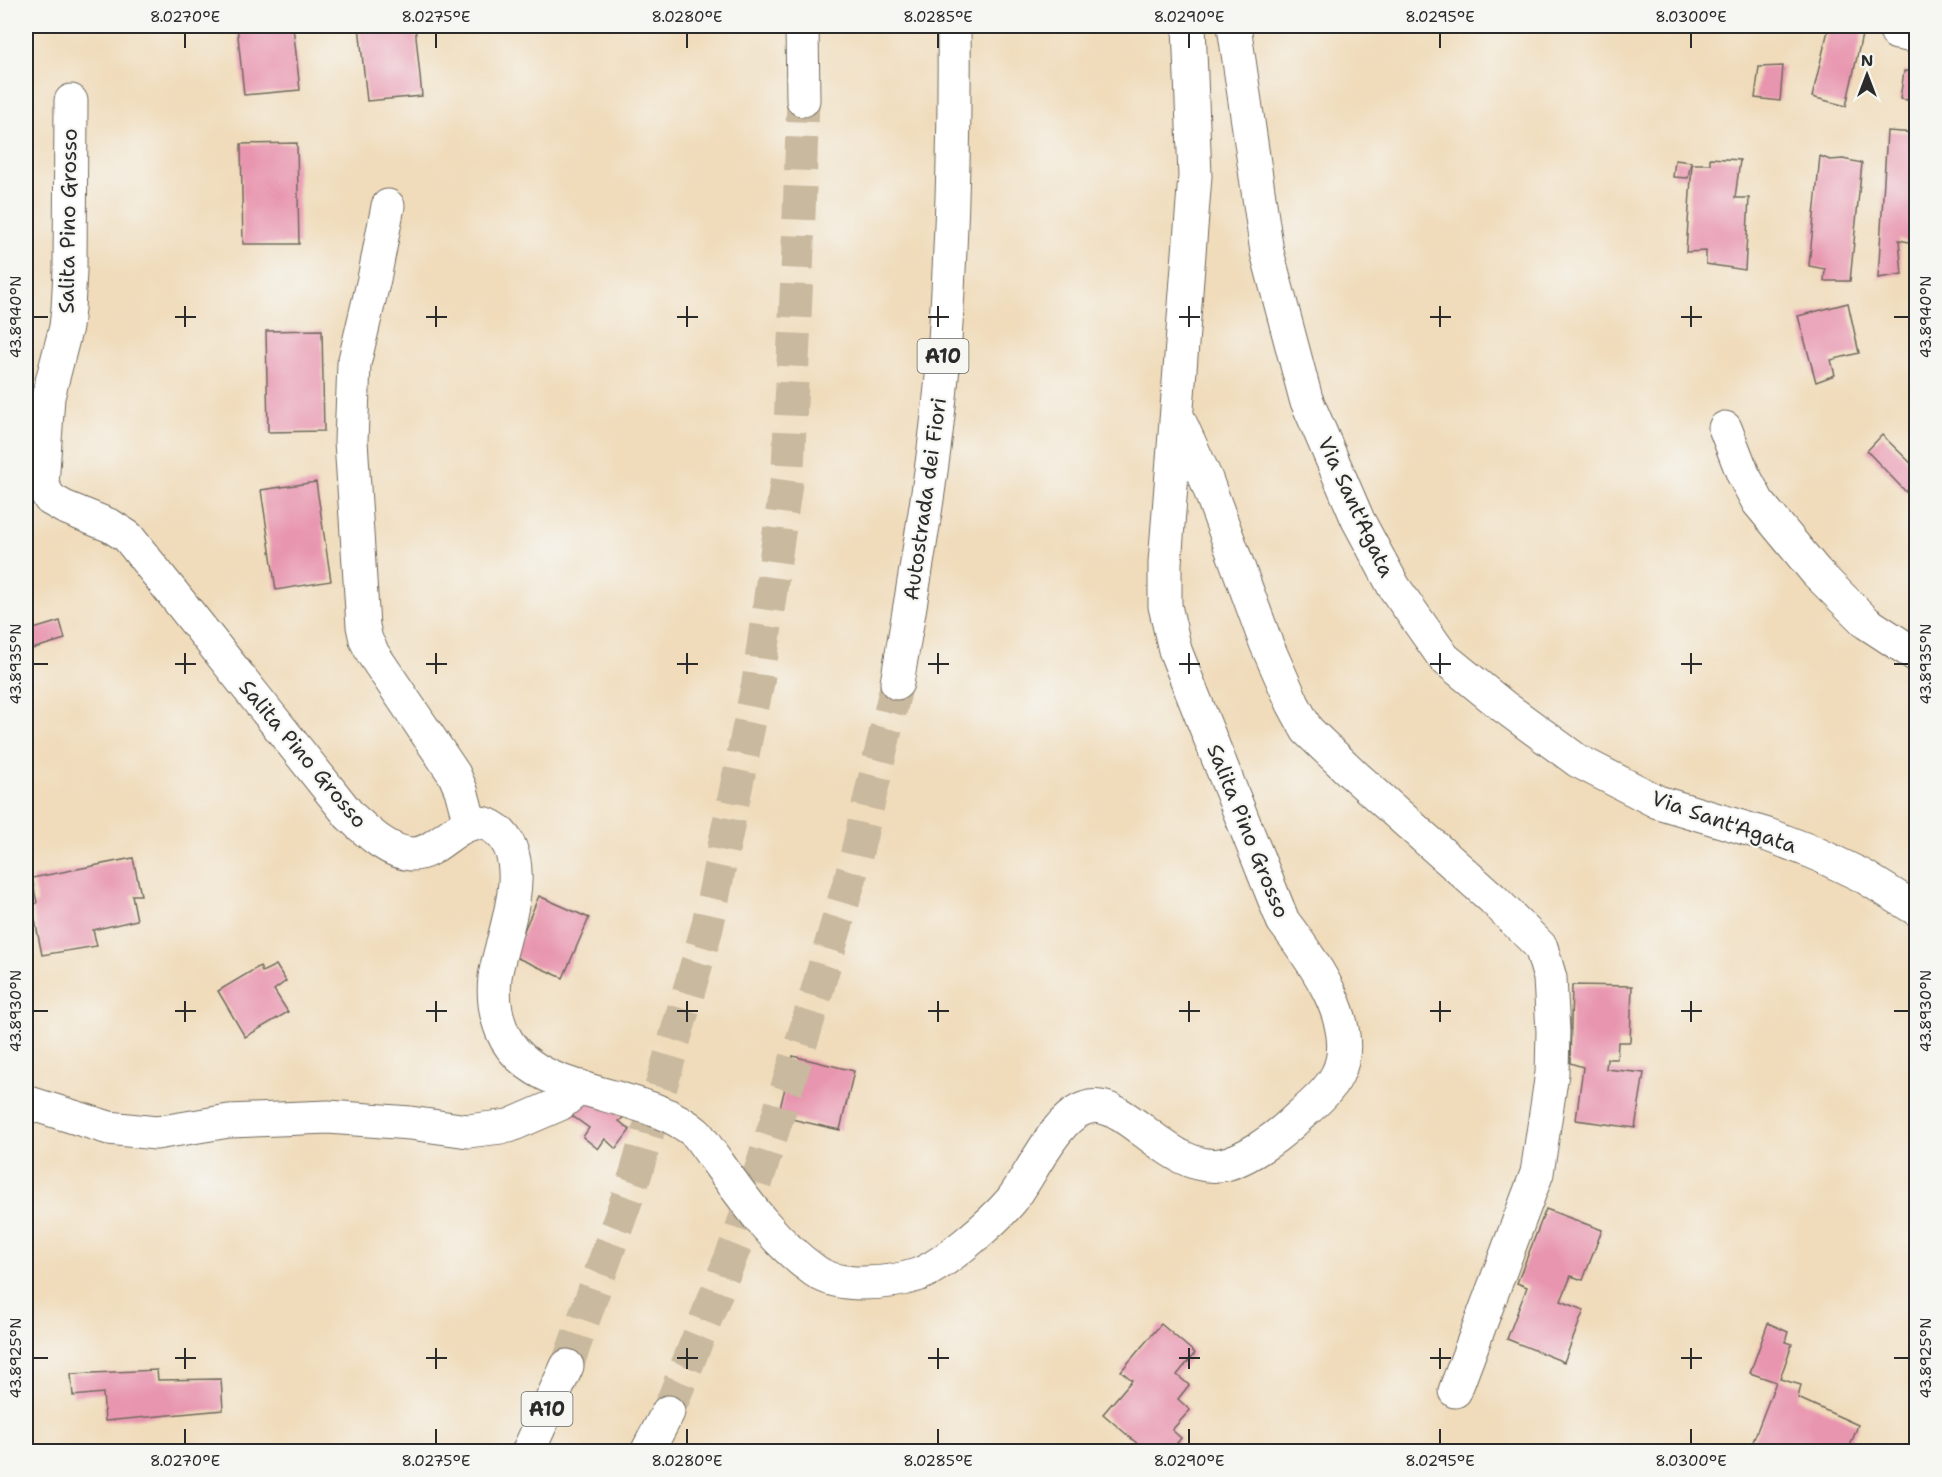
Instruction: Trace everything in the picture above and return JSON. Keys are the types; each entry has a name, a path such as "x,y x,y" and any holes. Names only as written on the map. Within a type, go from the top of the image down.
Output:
{"main road":[{"path":"802,26 803,100"},
{"name":"Autostrada dei Fiori","path":"897,683 926,510 945,342 955,139 954,26"},
{"name":"Salita Pino Grosso","path":"71,101 68,309 66,327 48,397 42,476 45,492 50,499 64,507 111,526 128,537 350,816 374,837 394,849 412,854 425,851 463,826 470,824 481,823 496,830 510,847 515,867 514,892 495,978 494,1003 502,1031 514,1051 530,1066 555,1080 628,1100 686,1124 697,1134 768,1230 789,1251 817,1273 844,1283 884,1283 919,1275 950,1255 986,1226 1011,1201 1066,1119 1086,1107 1106,1107 1120,1114 1180,1158 1199,1164 1219,1165 1238,1160 1282,1132 1330,1087 1341,1065 1344,1044 1342,1029 1329,990 1307,952 1283,921 1175,650 1165,606 1165,563 1195,176 1189,26"},
{"name":"Via Sant'Agata","path":"1234,26 1267,252 1306,399 1358,520 1394,587 1444,658 1503,706 1578,761 1658,802 1768,835 1815,853 1863,876 1917,909"},
{"path":"1894,26 1897,33 1908,36 1917,32"},
{"path":"388,206 353,373 351,441 363,626 366,640 373,654 454,774 470,824"},
{"path":"1178,416 1206,479 1266,643 1307,730 1493,898 1541,947 1550,978 1553,1032 1552,1073 1537,1173 1455,1392"},
{"path":"1725,428 1743,474 1758,502 1816,572 1867,623 1917,655"},
{"path":"26,1102 109,1128 156,1133 229,1121 328,1117 410,1123 468,1131 509,1126 560,1104 581,1087"},
{"name":"A10","path":"528,1452 567,1366"},
{"path":"647,1452 668,1412"}],"building":[{"path":"237,26 293,26 300,90 244,95"},
{"path":"359,26 415,26 422,96 367,101"},
{"path":"1829,26 1864,26 1846,106 1812,97"},
{"path":"1783,66 1780,101 1755,98 1759,67"},
{"path":"1904,71 1916,72 1916,101 1900,99"},
{"path":"26,81 30,81 31,137 26,137"},
{"path":"1887,131 1916,133 1912,146 1916,146 1916,234 1914,233 1914,243 1899,240 1902,274 1878,278"},
{"path":"297,143 299,244 243,244 241,144"},
{"path":"1820,156 1830,160 1843,159 1862,163 1850,281 1824,281 1825,269 1809,266"},
{"path":"1710,158 1740,160 1735,198 1749,198 1745,270 1706,264 1706,251 1686,252 1692,164 1710,164"},
{"path":"1675,160 1691,162 1688,178 1673,177"},
{"path":"1848,303 1859,353 1831,360 1835,375 1816,382 1798,316"},
{"path":"322,330 324,431 268,432 266,331"},
{"path":"1882,435 1916,468 1916,481 1906,492 1867,451"},
{"path":"316,482 331,581 276,590 261,490"},
{"path":"60,621 65,639 32,649 27,631"},
{"path":"133,858 141,895 132,895 137,920 93,930 97,946 42,955 32,905 37,903 32,878"},
{"path":"539,896 589,918 563,978 513,956"},
{"path":"276,965 286,981 274,990 288,1012 245,1037 218,991 260,966 262,972"},
{"path":"1572,985 1632,986 1630,1042 1618,1042 1617,1059 1607,1059 1606,1069 1644,1073 1635,1128 1576,1120 1583,1067 1570,1063"},
{"path":"793,1056 854,1071 840,1130 778,1116"},
{"path":"595,1096 623,1118 619,1121 630,1130 616,1149 605,1139 598,1149 583,1137 589,1128 571,1115"},
{"path":"1546,1209 1602,1230 1583,1280 1571,1276 1561,1301 1584,1310 1564,1362 1507,1339 1527,1287 1517,1283"},
{"path":"1768,1323 1788,1332 1785,1342 1792,1344 1780,1379 1801,1385 1798,1398 1858,1425 1848,1452 1789,1452 1780,1448 1778,1452 1749,1452 1776,1382 1750,1373"},
{"path":"1161,1324 1195,1353 1177,1375 1189,1385 1178,1399 1190,1410 1172,1430 1181,1438 1170,1452 1147,1452 1103,1414 1132,1380 1121,1371"},
{"path":"157,1370 158,1380 221,1379 223,1410 105,1421 103,1393 73,1396 71,1374"}],"tunnel":[{"path":"567,1366 636,1173 707,928 758,682 788,469 803,100"},
{"path":"668,1412 739,1237 806,1028 853,869 897,683"}]}
